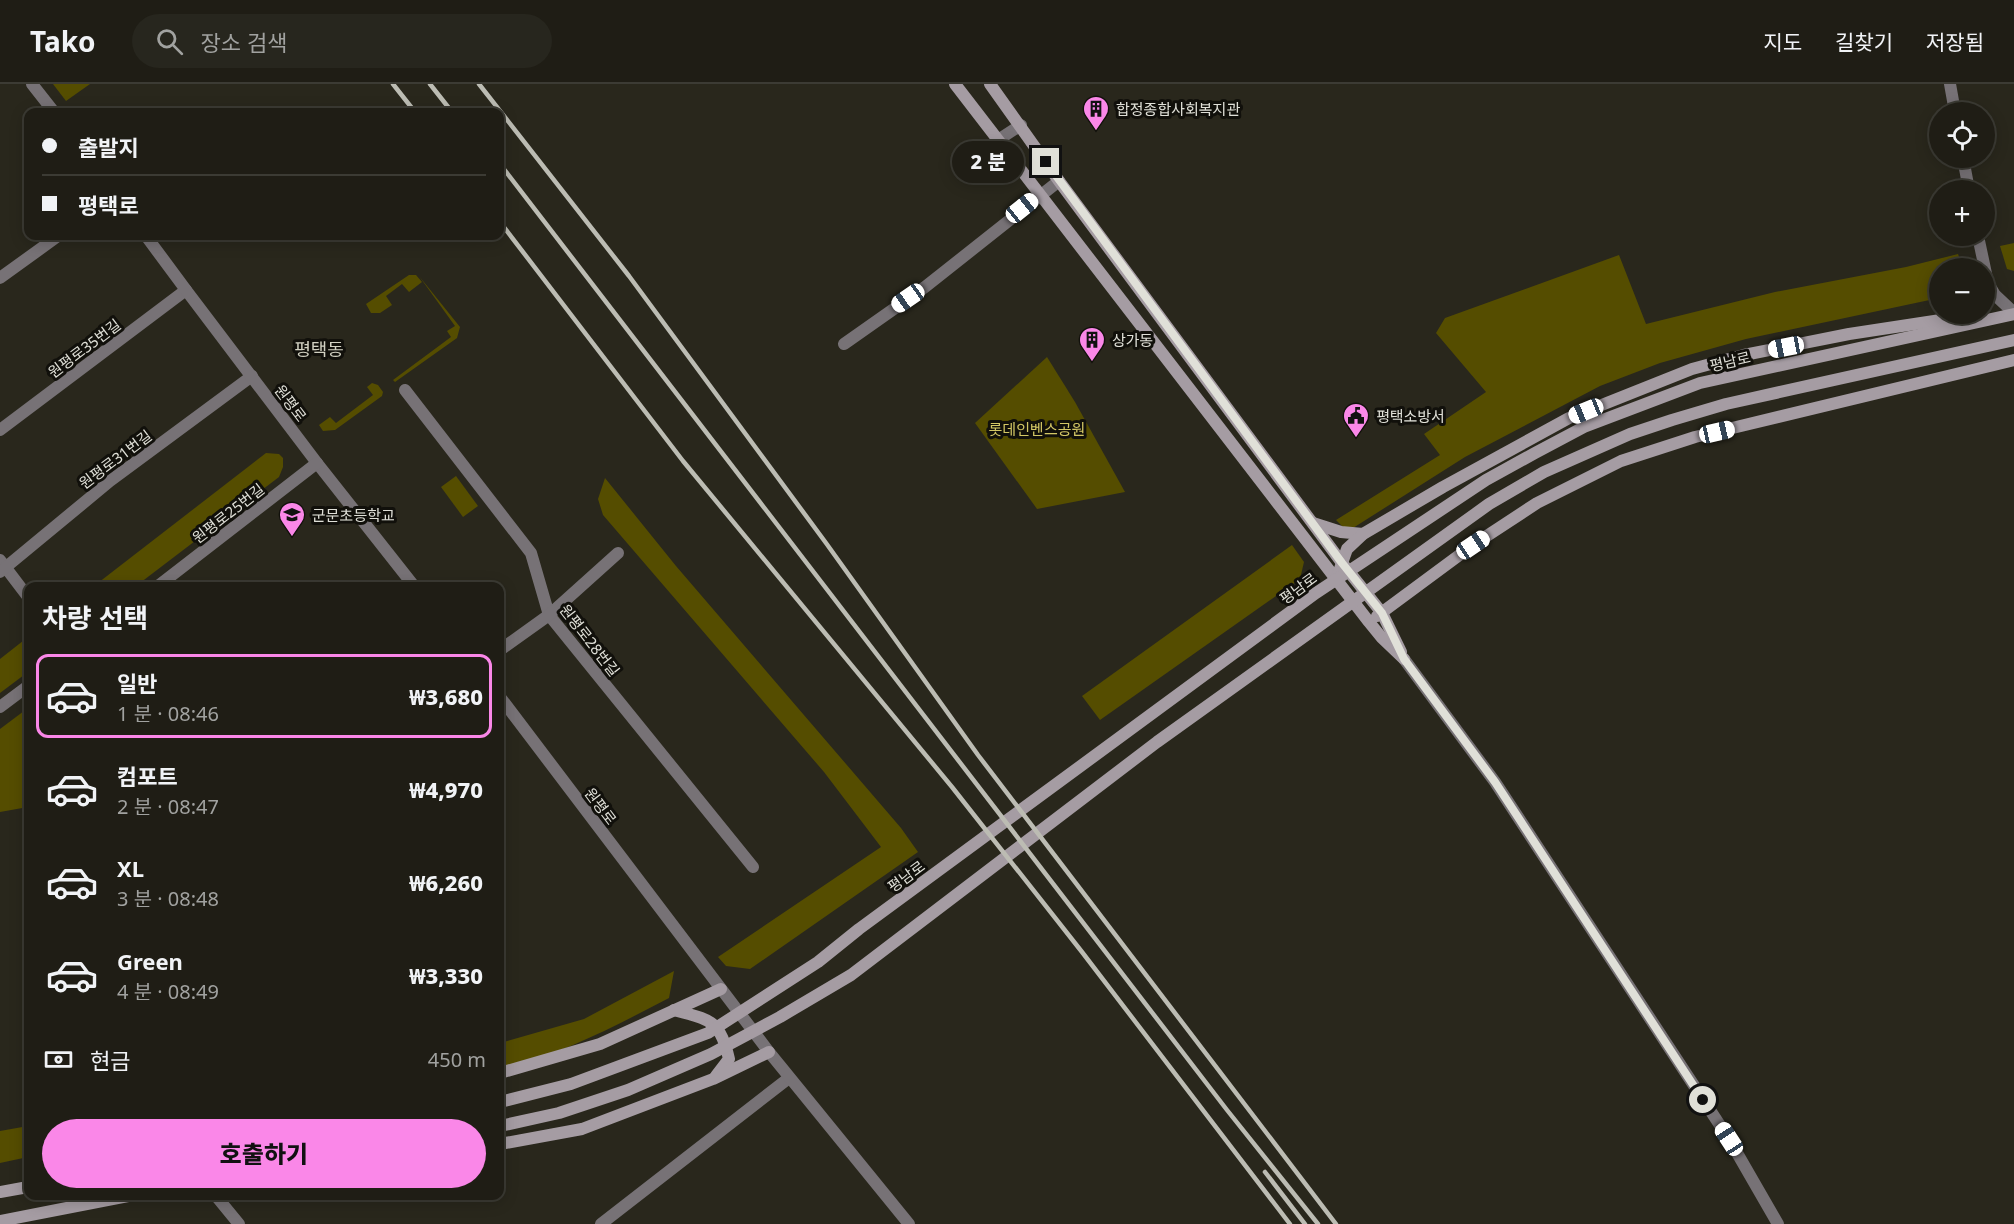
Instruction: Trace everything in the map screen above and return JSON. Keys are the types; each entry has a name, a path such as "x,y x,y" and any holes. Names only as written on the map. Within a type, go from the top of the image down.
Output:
{"main road":[{"path":"955,84 1336,580 1382,638 1404,659"},
{"path":"990,84 1312,523 1382,613 1404,659"},
{"path":"1995,312 2013,310"},
{"name":"평남로","path":"504,1101 571,1084 708,1033 818,962 859,929 1316,593 1486,480 1584,427 1700,383 1876,344 2013,310"},
{"path":"1336,580 1347,549 1363,534 1569,418 1692,369 1744,355 1929,321"},
{"path":"504,1125 559,1113 628,1090 711,1053 780,1017 851,975 1166,735 1489,504 1544,472 1630,434 1726,404 2014,340"},
{"path":"1369,622 1473,545 1537,503 1621,461 1695,437 2014,360"},
{"path":"1312,523 1341,532 1363,534"},
{"path":"504,1072 600,1044 721,989"},
{"path":"674,1010 710,1020 724,1036 729,1059 713,1079"},
{"path":"504,1143 582,1129 713,1079 769,1052"},
{"path":"0,1192 24,1188"},
{"path":"0,1221 108,1200"}],"street":[{"path":"32,84 51,108"},
{"path":"1950,84 1953,102"},
{"path":"998,140 1021,125"},
{"path":"844,344 925,286 1059,181"},
{"path":"0,278 52,240"},
{"name":"원평로","path":"149,240 317,463 411,582"},
{"name":"원평로35번길","path":"0,430 186,290"},
{"path":"1995,295 2013,310"},
{"name":"원평로31번길","path":"2,567 110,481 252,376"},
{"name":"원평로28번길","path":"405,390 531,553 549,615 753,867"},
{"name":"원평로25번길","path":"163,582 317,463"},
{"path":"504,647 549,615 618,553"},
{"path":"2,567 24,592"},
{"path":"1404,659 1502,792 1729,1139 1778,1224"},
{"path":"0,707 24,689"},
{"name":"원평로","path":"504,702 721,989"},
{"path":"721,989 789,1078 909,1224"},
{"path":"601,1224 789,1078"},
{"path":"219,1200 239,1224"}],"green space":[{"path":"53,84 90,84 66,101"},
{"path":"2014,243 2014,271 2007,269 2000,246"},
{"path":"1958,254 1959,258 1942,258"},
{"path":"1619,255 1646,324 1775,292 1929,261 1929,300 1746,339 1660,363 1600,386 1465,457 1353,528 1343,527 1336,520 1440,455 1424,434 1486,392 1436,333 1445,318"},
{"path":"409,275 416,275 422,282 409,292 402,284 386,296 392,305 380,313 371,313 366,304"},
{"path":"419,276 460,327 457,338 395,382 393,380 451,337 447,331 455,326"},
{"name":"롯데인벤스공원","path":"1047,357 1125,492 1037,509 975,423"},
{"path":"372,383 378,385 383,392 382,396 335,430 323,431 319,425 330,417 336,423 373,395 367,387"},
{"path":"266,453 279,454 283,458 283,467 279,477 141,582 99,582"},
{"path":"456,476 478,506 463,517 441,487"},
{"path":"605,478 676,566 901,828 918,852 750,969 726,966 718,957 881,847 824,772 603,515 598,499"},
{"path":"1292,545 1304,562 1300,579 1100,720 1082,696"},
{"path":"24,640 24,675 0,693 0,659"},
{"path":"24,711 24,808 0,812 0,729"},
{"path":"674,971 669,998 566,1048 504,1067 504,1042 584,1019"},
{"path":"24,1127 24,1158 0,1163 0,1131"}],"railway":[{"path":"393,84 412,108"},
{"path":"430,84 449,108"},
{"path":"479,84 498,108"},
{"path":"504,116 629,276 826,543 978,755 1336,1224"},
{"path":"504,169 1227,1110 1318,1224"},
{"path":"504,227 683,461 952,787 1082,952 1290,1224"},
{"path":"1265,1172 1305,1224"}],"place":[{"name":"합정종합사회복지관","path":"1096,132"},
{"name":"상가동","path":"1092,363"},
{"name":"평택소방서","path":"1356,439"},
{"name":"군문초등학교","path":"292,538"}],"district":[{"name":"평택동","path":"319,349"}],"route":[{"path":"1046,162 1342,563 1382,613 1404,659 1495,782 1703,1100"}]}
